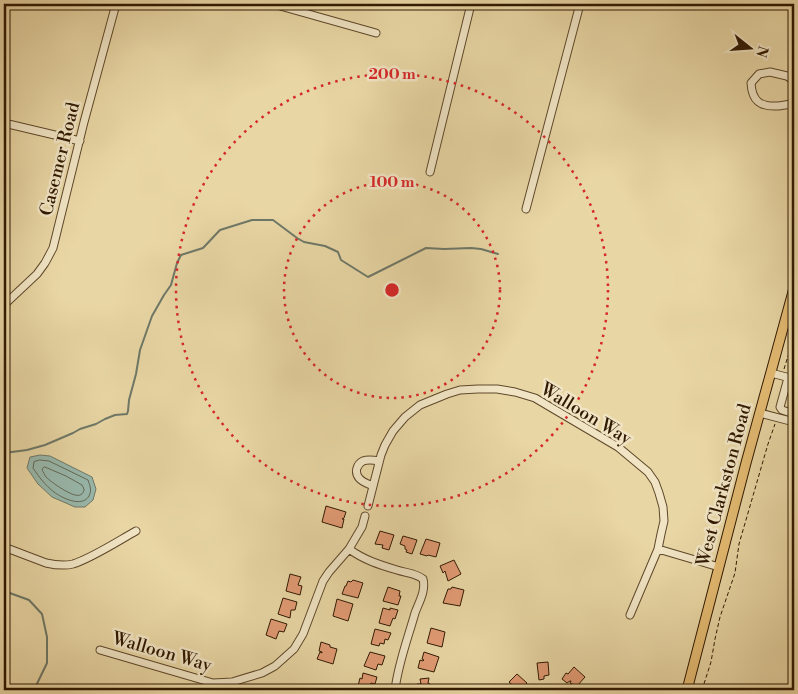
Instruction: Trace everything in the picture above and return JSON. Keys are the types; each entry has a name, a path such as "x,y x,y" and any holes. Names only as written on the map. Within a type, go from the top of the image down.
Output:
{"main road":[{"name":"West Clarkston Road","path":"688,690 794,288"}],"street":[{"name":"Casemer Road","path":"4,305 37,274 53,248 116,4"},
{"path":"273,4 376,33"},
{"path":"430,172 471,4"},
{"path":"526,209 580,4"},
{"path":"794,81 787,76 770,72 758,74 751,83 751,92 755,100 764,106 790,105 794,102"},
{"path":"4,123 80,141"},
{"path":"771,373 788,378 780,407 782,410 794,414"},
{"name":"Walloon Way","path":"368,506 379,460 385,445 393,431 405,417 420,405 460,390 497,389 535,398 618,447 648,472 655,482 663,508 664,521 658,549 630,615"},
{"path":"760,413 794,422"},
{"path":"373,486 364,482 359,477 356,473 357,467 361,462 367,460 379,460"},
{"name":"Walloon Way","path":"100,650 213,686 246,678 275,666 294,649 303,634 323,581 350,549 362,528 365,516"},
{"path":"4,547 46,563 68,565 79,562 136,531"},
{"path":"350,549 368,561 419,576 423,579 424,590 404,650 396,680 396,690"},
{"path":"658,549 720,567"}],"path":[{"path":"788,378 794,337"},
{"path":"702,690 711,662 720,617 735,573 739,544 777,418"}],"water":[{"path":"50,456 92,477 96,489 93,500 85,507 75,507 52,497 38,484 27,468 30,457"}],"building":[{"path":"326,506 346,512 342,519 344,519 342,528 322,522"},
{"path":"380,531 394,535 389,550 382,548 383,545 375,544"},
{"path":"403,536 417,540 412,554 406,552 405,546 400,544"},
{"path":"426,539 440,543 436,557 420,554"},
{"path":"454,560 461,574 448,581 445,571 443,573 440,566"},
{"path":"290,574 301,577 298,585 302,586 300,595 286,591"},
{"path":"353,580 363,583 358,598 342,594 348,581 351,582"},
{"path":"388,587 400,591 399,596 401,596 398,605 383,601"},
{"path":"452,587 464,590 460,606 443,603 448,589"},
{"path":"283,598 297,602 295,610 291,610 290,618 278,614"},
{"path":"337,599 353,604 348,621 333,616"},
{"path":"383,608 398,610 390,626 379,623"},
{"path":"271,619 287,624 284,632 279,631 276,639 266,635"},
{"path":"431,628 445,632 442,647 427,643"},
{"path":"375,629 391,633 388,640 385,639 384,644 380,643 379,646 371,644"},
{"path":"321,642 337,649 333,664 317,659 320,652 322,653 319,651"},
{"path":"370,652 385,656 382,665 378,664 376,670 364,666"},
{"path":"424,652 439,657 434,672 418,668 420,660 424,660 422,659"},
{"path":"548,662 549,675 539,680 537,663"},
{"path":"574,667 585,677 577,686 570,683 571,681 567,683 562,679"},
{"path":"363,673 377,677 375,684 371,683 368,689 358,686"},
{"path":"517,674 527,683 525,685 528,688 526,690 518,690 509,682"},
{"path":"429,678 428,683 431,690 413,690 413,687 417,687 417,684 421,684 420,679"}],"waterway":[{"path":"4,453 45,445 115,415 127,414 140,350 152,316 171,285 181,255 203,248 220,230 252,220 273,220 304,242 325,246 338,252 341,260 368,277 426,248 471,248 498,254"},
{"path":"4,590 29,600 42,614 47,637 47,663 34,690"}]}
